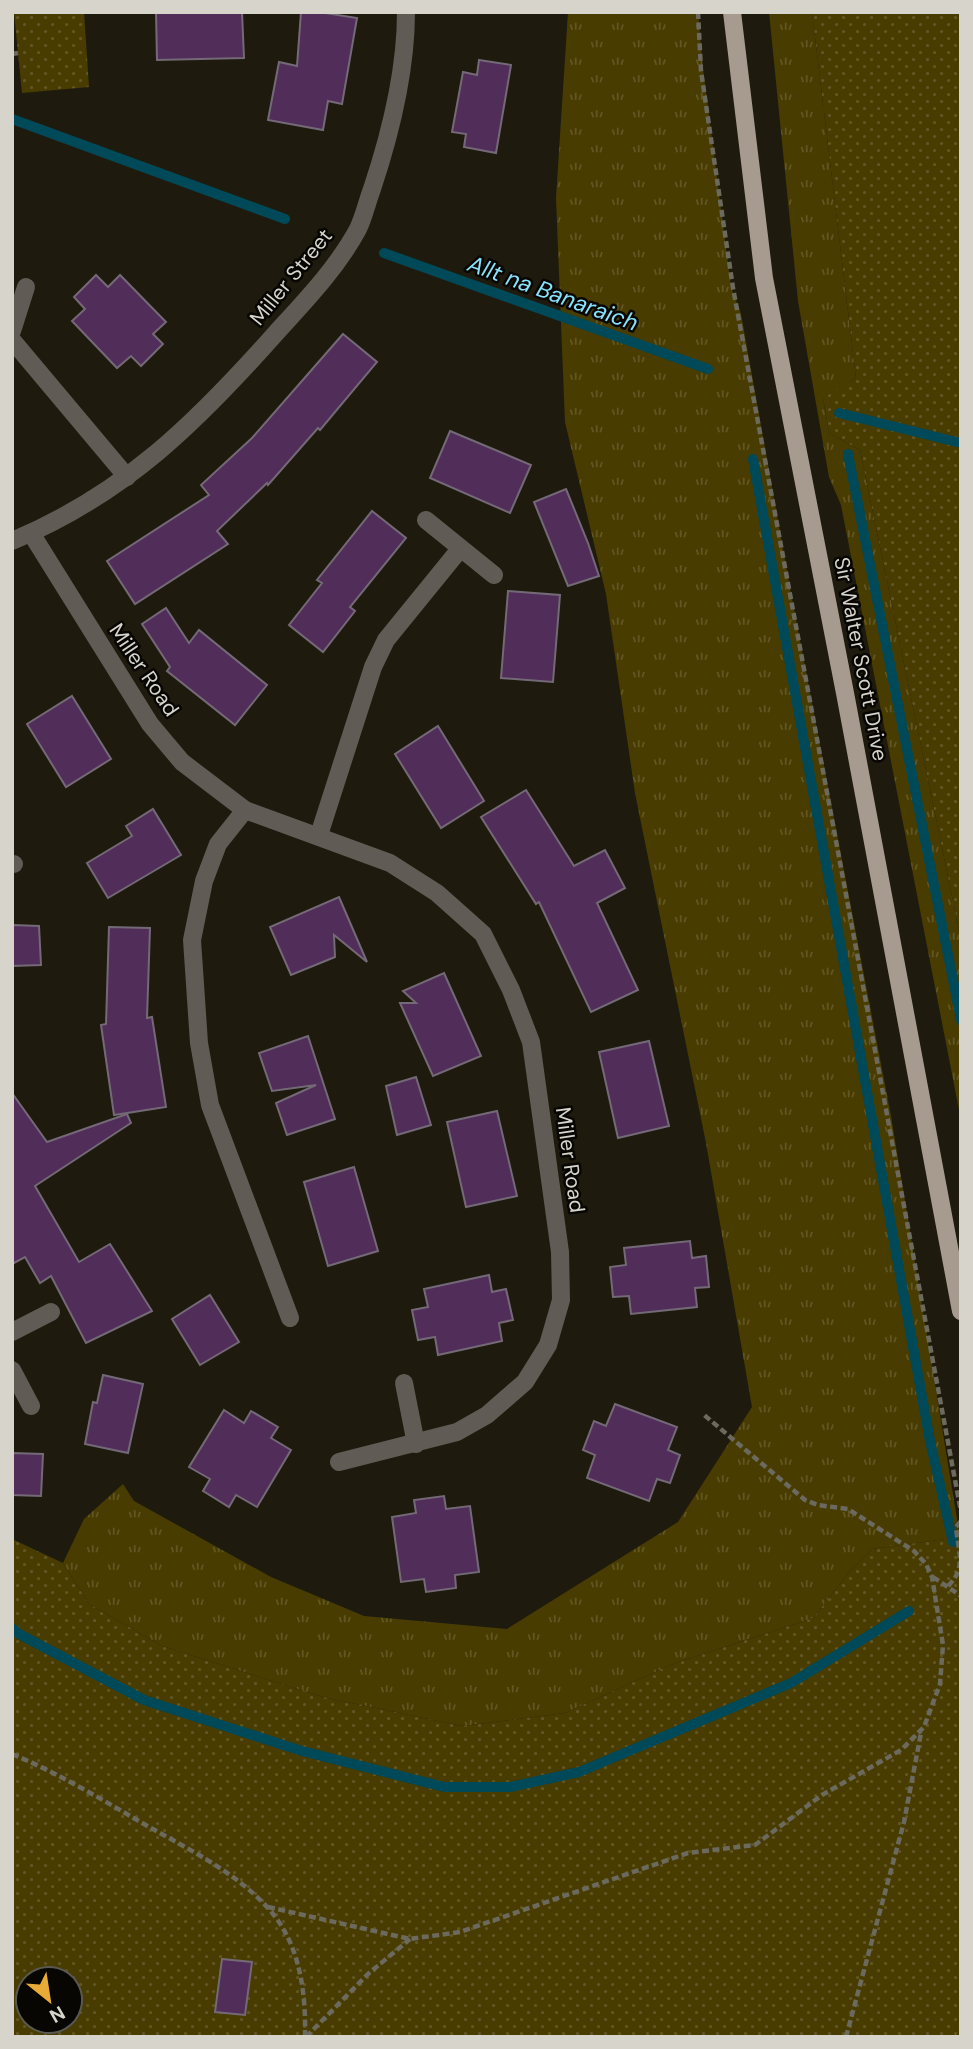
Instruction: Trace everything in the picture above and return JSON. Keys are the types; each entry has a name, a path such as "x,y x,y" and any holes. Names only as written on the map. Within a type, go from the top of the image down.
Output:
{"main road":[{"name":"Sir Walter Scott Drive","path":"732,12 764,278 853,733 961,1311"}],"street":[{"name":"Miller Street","path":"12,541 76,510 127,477 169,445 222,394 326,277 359,228 390,135 406,33 406,12"},
{"path":"12,331 26,287"},
{"path":"12,341 127,477"},
{"path":"426,520 494,575"},
{"name":"Miller Road","path":"31,533 150,724 183,762 245,810 390,863 437,893 483,934 511,990 531,1042 560,1252 561,1300 548,1345 525,1381 487,1415 457,1432 339,1462"},
{"path":"319,835 373,667 386,640 460,549"},
{"path":"245,810 218,844 204,881 192,940 199,1043 210,1105 290,1318"},
{"path":"12,1332 51,1312"},
{"path":"12,1370 31,1406"},
{"path":"404,1383 416,1444"}],"path":[{"path":"698,12 701,71 733,288 961,1512"},
{"path":"703,1415 805,1500 818,1505 848,1509 914,1551 926,1564 932,1577 943,1645 940,1684 921,1733 904,1822 846,2037"},
{"path":"948,1586 958,1577 960,1568 956,1527 961,1521"},
{"path":"932,1577 961,1595"},
{"path":"268,1908 410,1939 460,1932 688,1853 755,1845 822,1795 901,1750 921,1733"},
{"path":"12,1754 45,1768 219,1866 268,1908 287,1937 300,1971 306,2001 305,2037"},
{"path":"305,2037 368,1974 410,1939"}],"green space":[{"path":"14,12 84,12 89,87 22,93"},
{"path":"568,12 698,12 731,287 741,314 791,594 891,1116 960,1537 872,1549 852,1569 813,1618 673,1664 565,1713 462,1726 323,1697 162,1646 89,1604 63,1563 84,1519 123,1484 134,1501 271,1577 364,1616 507,1629 678,1522 752,1407 706,1143 635,793 606,594 565,422 556,198"},
{"path":"769,12 812,12 856,378 823,399 829,433 860,450 961,940 961,1120 841,505 829,477 798,301"},
{"path":"812,12 961,12 961,940 860,450 829,433 823,398 856,378"},
{"path":"960,1537 961,2037 12,2037 12,1539 63,1563 89,1604 162,1646 323,1697 462,1726 565,1713 673,1664 813,1618 852,1569 872,1549"}],"building":[{"path":"156,12 242,12 244,58 157,60"},
{"path":"301,12 357,18 342,104 328,101 323,130 268,120 279,62 297,66"},
{"path":"479,60 511,65 496,153 464,147 466,134 452,132 463,72 477,75"},
{"path":"96,275 108,287 120,275 166,322 153,334 163,344 141,366 131,356 117,368 72,321 85,309 74,297"},
{"path":"343,334 377,362 320,430 318,428 268,485 267,483 217,531 228,544 135,604 107,561 209,495 201,485 252,438"},
{"path":"450,431 531,465 510,513 430,478"},
{"path":"566,489 599,576 568,586 534,502"},
{"path":"372,511 406,538 350,607 355,611 323,652 289,625 322,583 317,580"},
{"path":"508,591 560,595 553,682 501,678"},
{"path":"166,608 189,643 199,630 267,685 235,725 167,671 170,667 142,624"},
{"path":"72,696 111,759 66,787 27,724"},
{"path":"438,726 484,801 441,828 395,754"},
{"path":"526,790 574,866 605,850 625,888 597,903 638,990 591,1012 539,902 536,904 481,817"},
{"path":"153,809 181,855 108,898 87,863 132,836 126,826"},
{"path":"339,897 367,962 334,935 335,957 291,975 270,927"},
{"path":"12,925 39,926 41,965 12,966"},
{"path":"109,927 150,928 147,1018 152,1017 166,1107 114,1115 101,1025 106,1024"},
{"path":"444,973 481,1056 433,1076 400,1003 416,1003 403,991"},
{"path":"308,1036 335,1119 287,1135 276,1103 316,1085 272,1091 259,1053"},
{"path":"649,1041 669,1126 618,1138 599,1052"},
{"path":"416,1077 431,1125 397,1135 386,1086"},
{"path":"12,1093 47,1142 127,1114 131,1123 35,1186 79,1262 110,1244 152,1311 86,1343 51,1276 40,1283 25,1257 12,1264"},
{"path":"497,1111 517,1196 466,1207 447,1122"},
{"path":"354,1167 378,1251 328,1266 304,1182"},
{"path":"690,1241 692,1258 706,1256 709,1287 695,1288 697,1307 631,1314 629,1296 613,1297 610,1267 626,1265 624,1248"},
{"path":"489,1275 492,1292 506,1289 513,1320 499,1323 502,1341 438,1355 435,1337 418,1340 412,1310 428,1307 424,1289"},
{"path":"210,1295 239,1342 200,1365 172,1319"},
{"path":"103,1375 143,1384 128,1453 85,1444 93,1402 97,1403"},
{"path":"615,1404 677,1427 668,1450 680,1455 670,1483 657,1479 649,1501 587,1478 595,1455 583,1450 594,1421 606,1426"},
{"path":"224,1410 244,1423 251,1411 278,1427 271,1438 291,1450 257,1507 236,1495 229,1507 203,1491 210,1479 189,1467"},
{"path":"12,1453 43,1454 41,1496 12,1495"},
{"path":"444,1496 446,1509 470,1506 479,1572 455,1575 456,1588 426,1592 424,1579 401,1582 392,1517 416,1513 414,1500"},
{"path":"222,1959 252,1962 245,2015 215,2012"}],"waterway":[{"name":"Allt na Banaraich","path":"12,119 285,219"},
{"name":"Allt na Banaraich","path":"384,253 708,369"},
{"name":"Allt na Banaraich","path":"839,413 961,443"},
{"path":"848,454 961,1020"},
{"path":"753,459 930,1441 953,1542"},
{"path":"12,1628 144,1700 302,1751 444,1787 510,1787 579,1772 791,1683 909,1611"}]}
